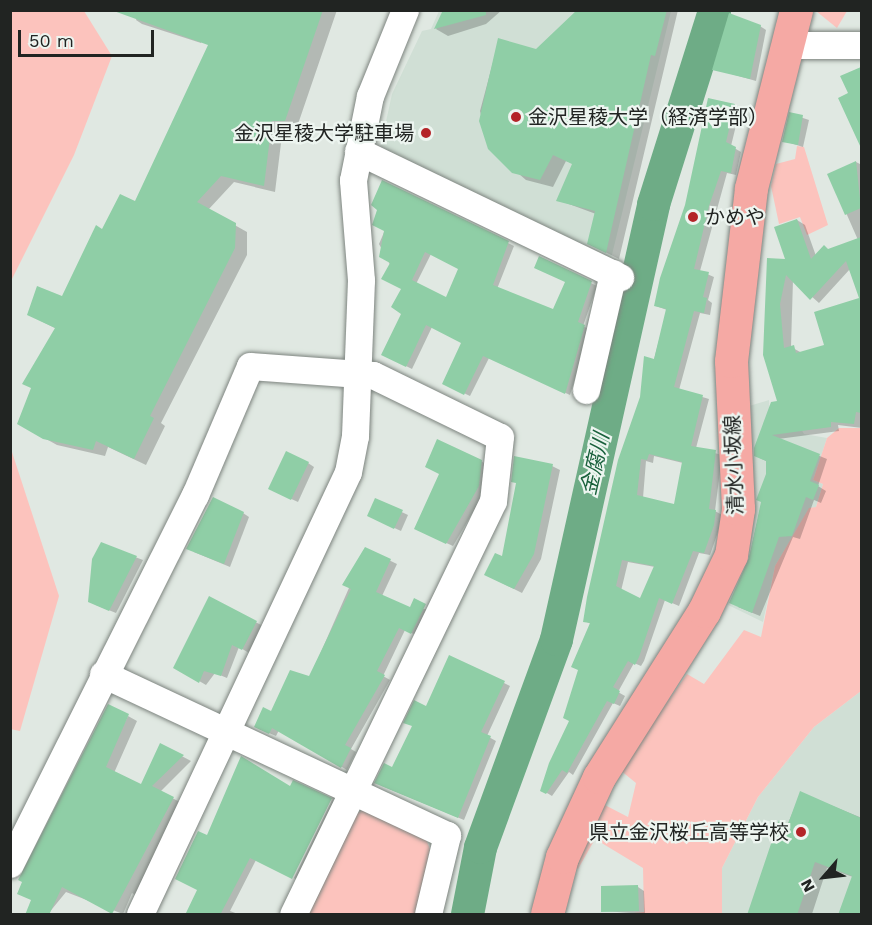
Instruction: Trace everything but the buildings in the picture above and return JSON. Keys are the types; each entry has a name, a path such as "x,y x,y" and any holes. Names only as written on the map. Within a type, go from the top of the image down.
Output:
{"main road":[{"name":"清水小坂線","path":"547,915 562,857 599,777 704,610 731,555 738,509 731,361 751,188 796,10"}],"street":[{"path":"140,915 348,472 357,373 361,280 353,180 370,96 405,10"},
{"path":"788,45 861,45"},
{"path":"358,151 617,275 586,390"},
{"path":"10,864 103,674 195,495 250,366 373,375 500,437 493,501 293,915"},
{"path":"103,674 224,734 447,835 428,915"}],"shaded area":[{"path":"11,10 84,11 112,56 74,155 11,281"},
{"name":"金沢星稜大学（経済学部）","path":"439,11 671,11 610,263 380,149 392,94 422,31 431,29"},
{"path":"816,11 847,11 837,28"},
{"path":"797,146 804,147 828,225 807,235 800,217 779,224 771,186 776,164 795,159"},
{"path":"769,400 770,417 800,427 804,434 827,438 813,480 823,484 816,507 809,509 775,566 763,622 722,602 746,407"},
{"path":"839,428 861,428 861,691 814,727 758,797 722,868 722,914 622,914 644,912 643,868 595,839 578,869 574,866 601,803 628,817 636,783 620,770 687,674 704,684 744,630 761,637 775,566 809,508 816,507 823,484 813,480 827,438"},
{"path":"10,446 59,596 20,731 10,729"},
{"name":"県立金沢桜丘高等学校","path":"861,691 861,914 722,914 722,868 758,797 814,727"},
{"path":"364,809 426,839 430,849 416,914 306,914 356,814"}],"waterway":[{"name":"金腐川","path":"467,914 480,847 556,639 653,204 714,10"}],"place":[{"name":"金沢星稜大学（経済学部）","path":"516,117"},
{"name":"金沢星稜大学駐車場","path":"426,133"},
{"name":"かめや","path":"693,217"},
{"name":"県立金沢桜丘高等学校","path":"801,832"}]}
